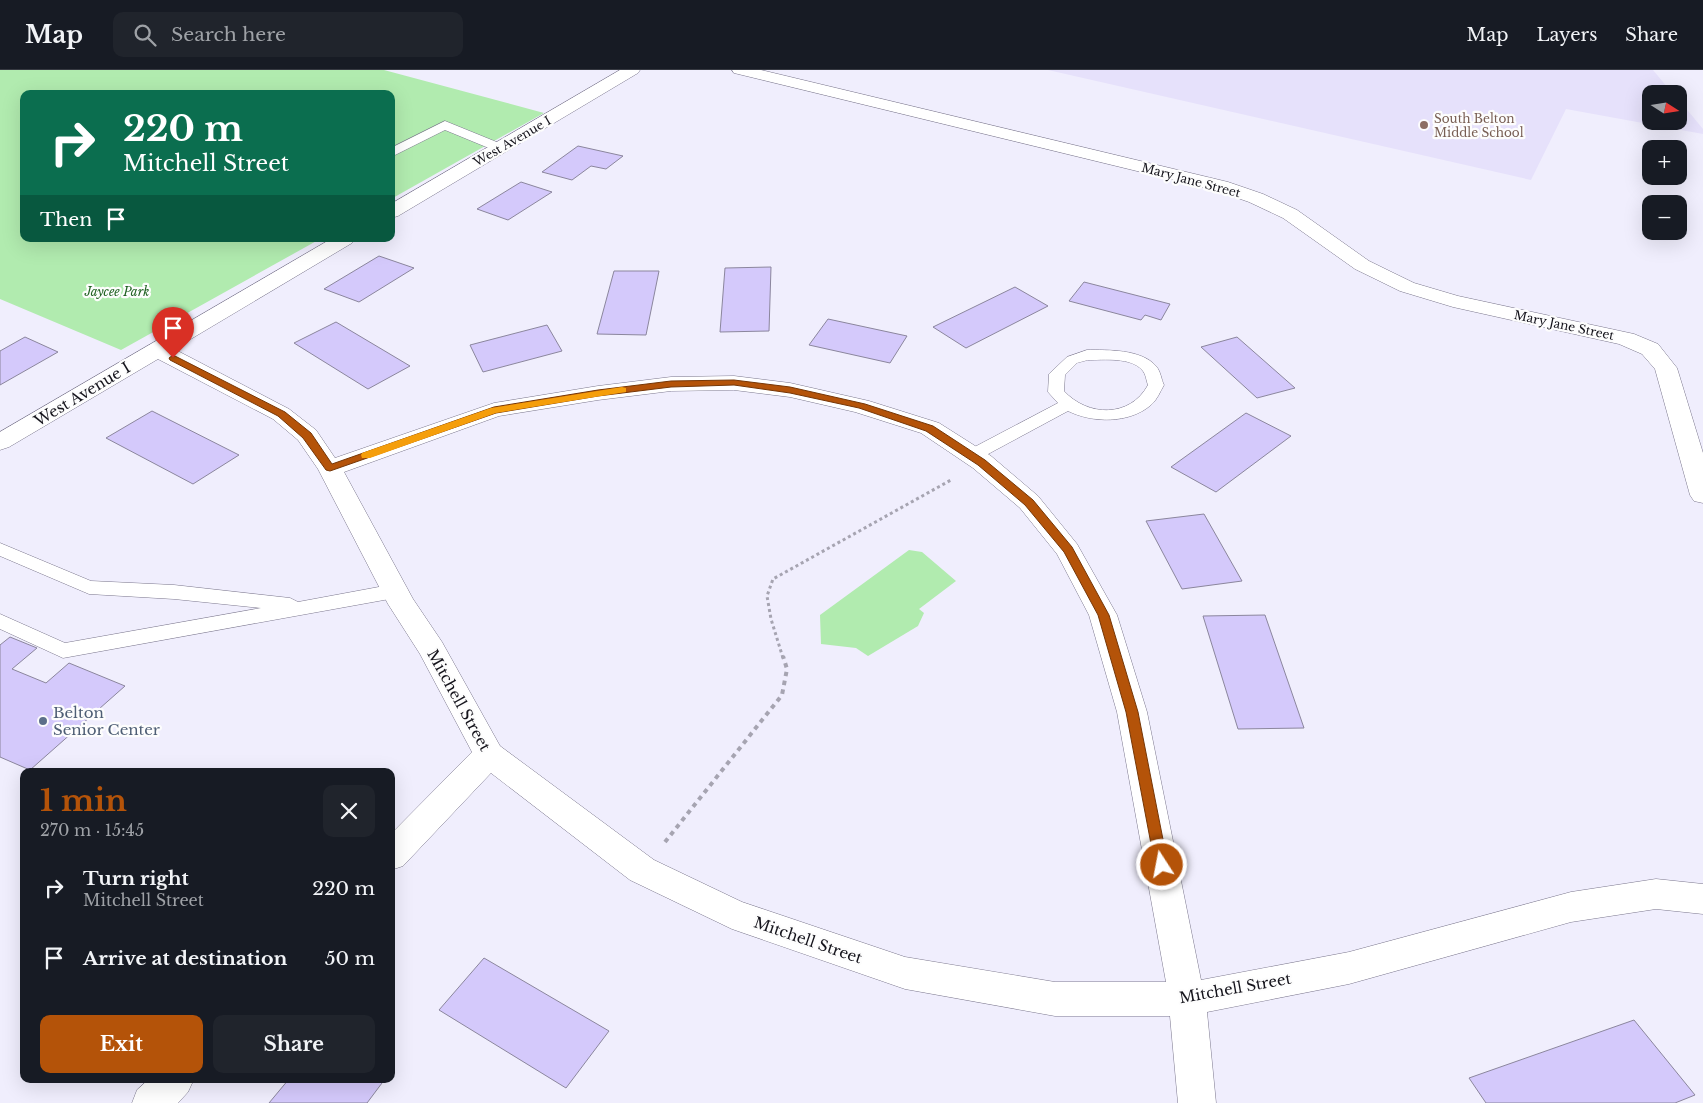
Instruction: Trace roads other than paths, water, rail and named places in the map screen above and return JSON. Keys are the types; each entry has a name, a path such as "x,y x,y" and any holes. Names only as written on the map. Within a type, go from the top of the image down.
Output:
{"street":[{"name":"West Avenue I","path":"395,210 632,70"},
{"name":"Mary Jane Street","path":"740,70 1221,186 1290,214 1362,265 1407,287 1453,301 1626,339 1650,349 1666,368 1703,495"},
{"name":"West Avenue I","path":"0,442 340,242"},
{"name":"Mitchell Street","path":"157,349 281,414 307,435 330,468 395,591 432,649 489,755 642,870 732,914 905,973 1055,999 1188,998 1349,968 1571,907 1656,894 1703,899"},
{"path":"330,468 494,410 598,393 671,384 725,383 790,390 862,406 930,428 977,459 1029,502 1068,550 1104,615 1132,712 1188,998 1197,1103"},
{"path":"395,852 489,755"},
{"path":"151,1103 171,1083"}],"lane":[{"path":"395,151 446,125 500,148"},
{"path":"1087,355 1121,356 1146,365 1151,371 1156,385 1146,402 1128,411 1108,415 1087,413 1068,404 1056,392 1057,374 1072,360 1087,355"},
{"path":"977,459 1068,404"},
{"path":"0,549 89,587 174,592 311,607"},
{"path":"0,621 63,651 395,591"}],"place":[{"name":"South Belton Middle School","path":"1424,125"},
{"name":"Belton Senior Center","path":"43,721"}],"park label":[{"name":"Jaycee Park","path":"117,291"}]}
